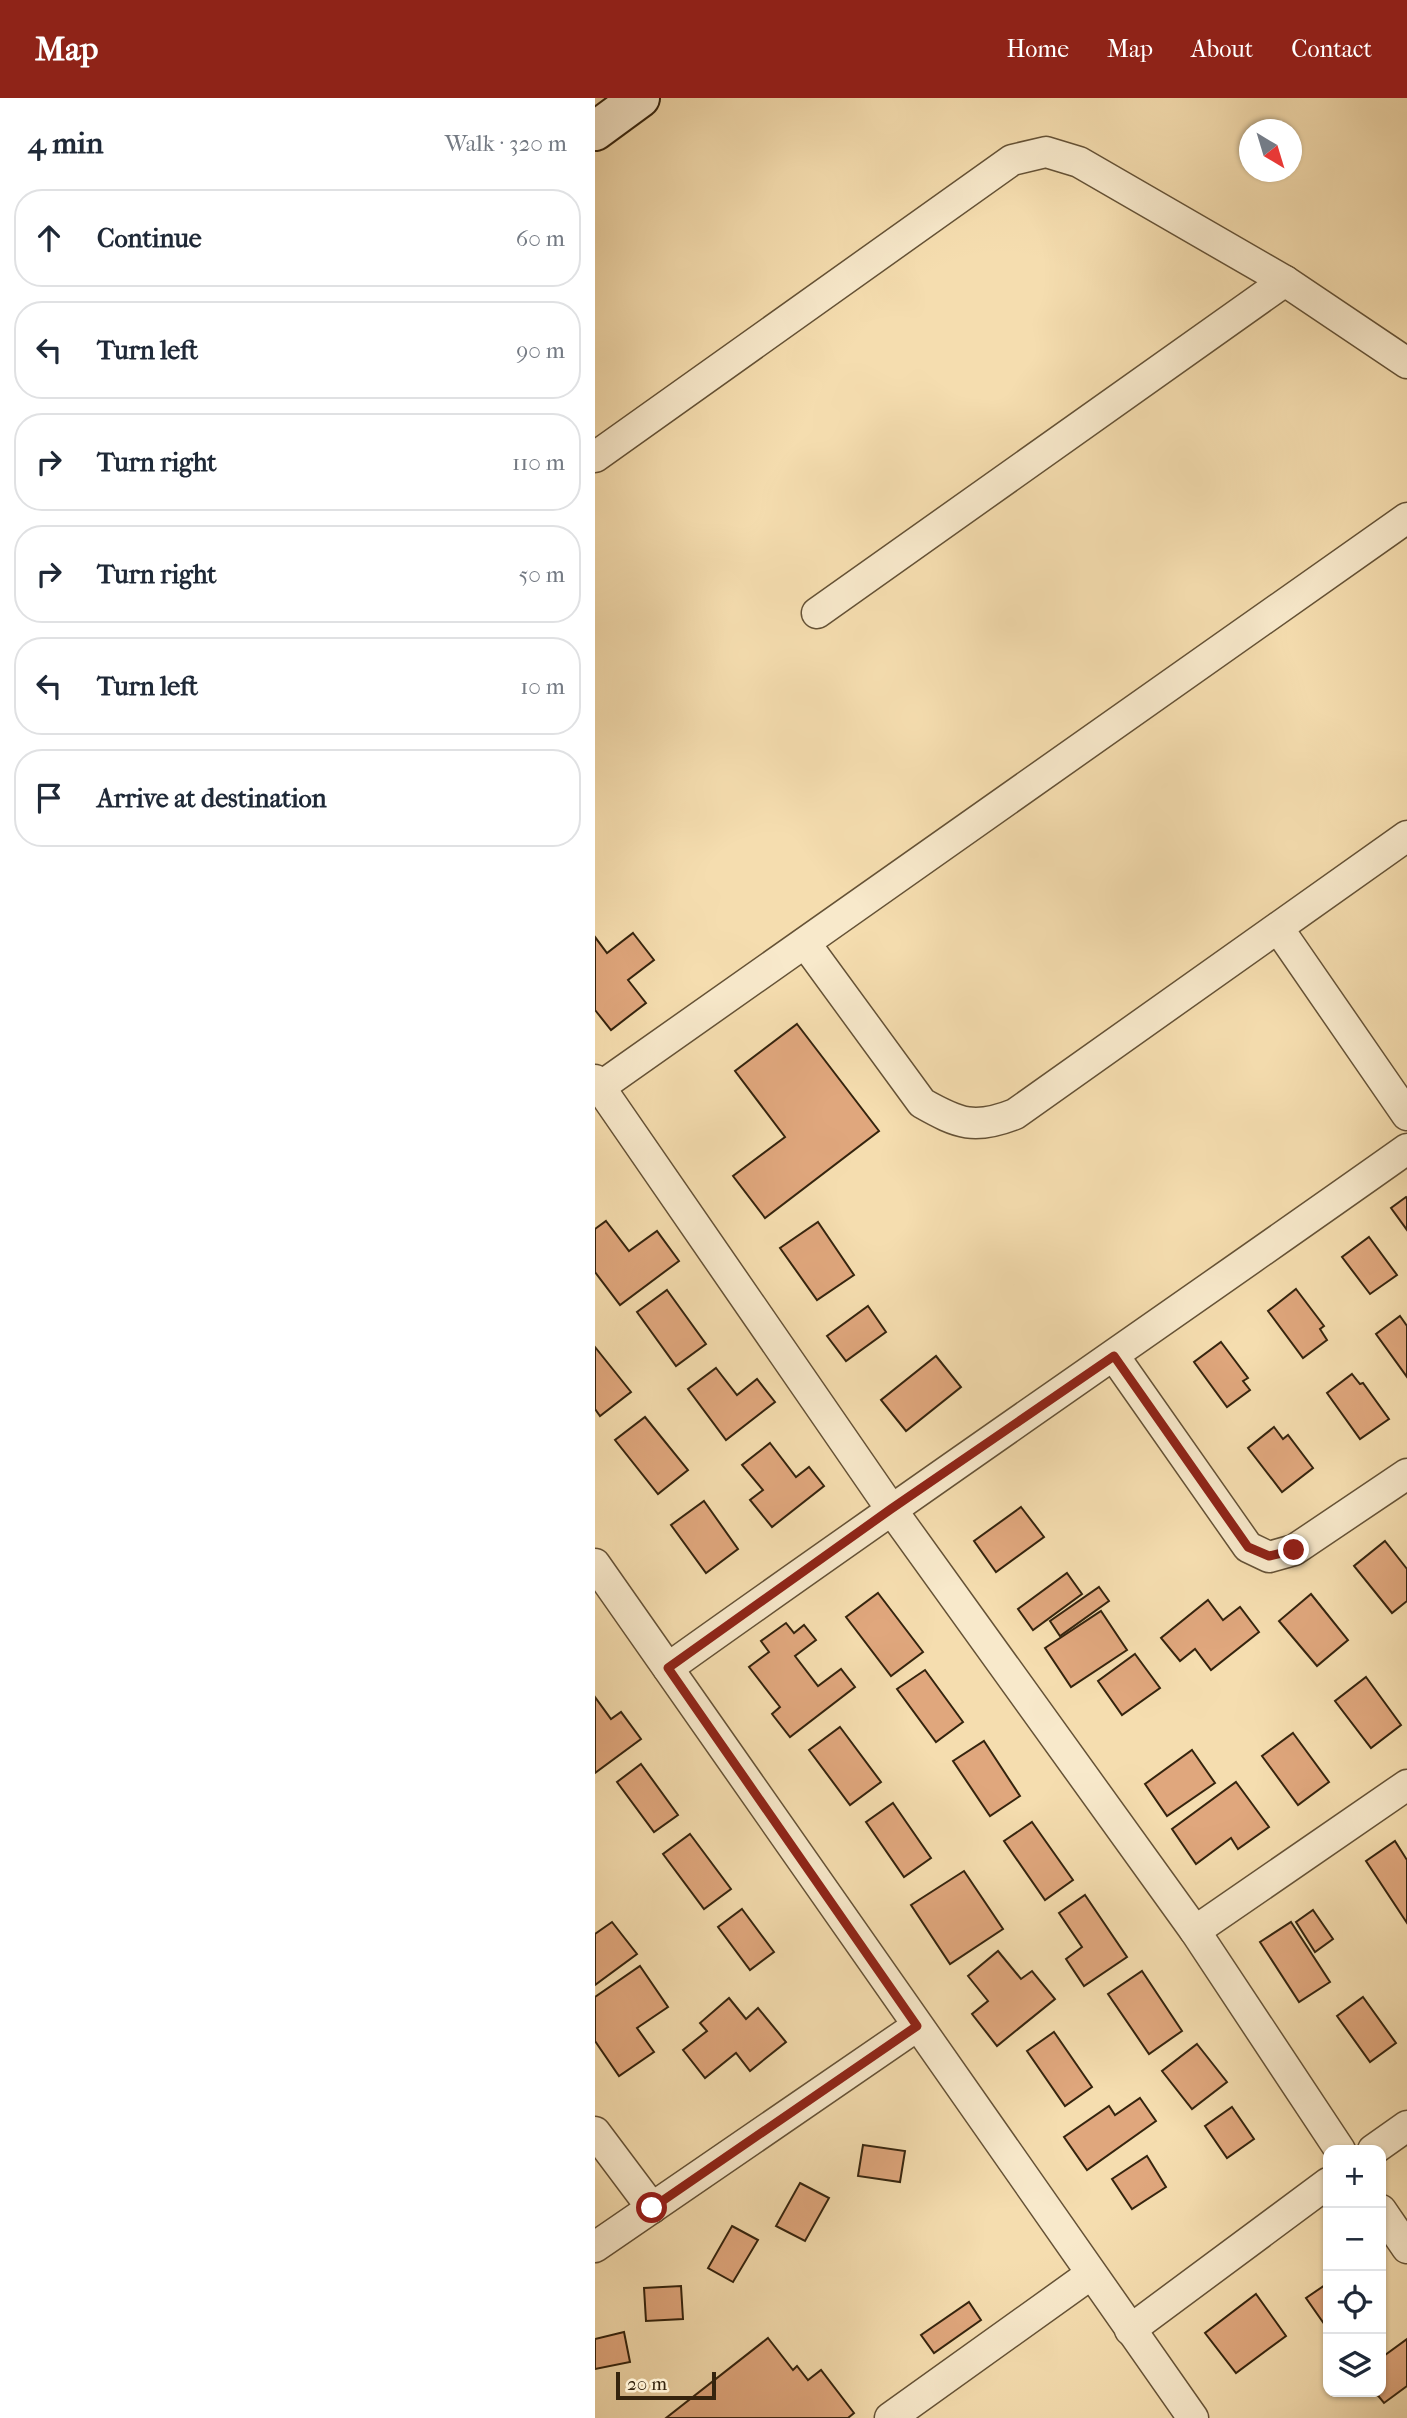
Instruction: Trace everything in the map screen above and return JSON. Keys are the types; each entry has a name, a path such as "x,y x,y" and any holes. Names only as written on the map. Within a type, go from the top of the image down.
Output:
{"street":[{"path":"595,131 640,98"},
{"path":"595,457 1011,160 1046,152 1079,162 1285,281 1407,363"},
{"path":"817,613 1285,281"},
{"path":"1337,2145 1195,1931 891,1509 597,1084 805,943 1407,518"},
{"path":"805,943 922,1104 946,1117 970,1124 994,1122 1015,1114 1407,836"},
{"path":"1278,928 1407,1115"},
{"path":"668,1668 1407,1149"},
{"path":"1114,1356 1248,1547 1269,1556 1294,1550 1407,1474"},
{"path":"595,1564 1193,2418"},
{"path":"1195,1931 1407,1785"},
{"path":"595,2247 917,2026"},
{"path":"1380,2145 1407,2126"},
{"path":"595,2132 652,2208"},
{"path":"1130,2330 1323,2187"},
{"path":"1386,2217 1407,2248"},
{"path":"890,2418 1091,2274"}],"building":[{"path":"633,933 654,960 628,980 646,1003 611,1030 595,1010 595,937 607,953"},
{"path":"797,1024 879,1131 765,1218 733,1176 785,1137 735,1071"},
{"path":"1407,1198 1407,1230 1391,1208"},
{"path":"606,1221 629,1251 657,1231 679,1261 620,1305 595,1272 595,1229"},
{"path":"818,1222 854,1275 817,1300 780,1248"},
{"path":"1369,1237 1397,1275 1370,1294 1342,1257"},
{"path":"1296,1289 1324,1326 1320,1329 1327,1340 1303,1358 1268,1311"},
{"path":"667,1290 706,1344 676,1366 637,1312"},
{"path":"868,1306 886,1332 846,1361 827,1336"},
{"path":"1400,1316 1407,1326 1407,1377 1376,1334"},
{"path":"1221,1342 1248,1378 1243,1381 1250,1390 1227,1407 1194,1362"},
{"path":"595,1347 631,1392 600,1416 595,1409"},
{"path":"936,1356 961,1387 906,1431 881,1400"},
{"path":"716,1368 737,1395 757,1379 775,1402 726,1440 688,1389"},
{"path":"1352,1374 1360,1384 1363,1383 1389,1419 1360,1439 1327,1393"},
{"path":"645,1417 688,1470 658,1494 615,1440"},
{"path":"1274,1427 1283,1439 1288,1435 1313,1468 1282,1492 1248,1448"},
{"path":"770,1443 796,1477 809,1467 824,1486 772,1527 750,1500 763,1490 742,1465"},
{"path":"704,1501 738,1549 706,1573 671,1525"},
{"path":"1021,1507 1044,1537 996,1572 974,1541"},
{"path":"1385,1541 1407,1569 1407,1601 1392,1613 1354,1566"},
{"path":"1067,1573 1082,1594 1033,1630 1018,1609"},
{"path":"1099,1587 1109,1601 1060,1636 1050,1621"},
{"path":"878,1593 923,1652 891,1676 846,1617"},
{"path":"1311,1594 1348,1640 1317,1666 1279,1621"},
{"path":"1208,1600 1223,1620 1240,1607 1259,1632 1211,1670 1195,1649 1180,1661 1161,1638"},
{"path":"1101,1611 1127,1650 1071,1687 1045,1648"},
{"path":"786,1623 794,1633 804,1625 816,1640 795,1656 818,1686 841,1669 855,1687 790,1737 772,1714 780,1707 749,1667 769,1652 761,1641"},
{"path":"1135,1654 1160,1688 1122,1715 1098,1681"},
{"path":"925,1670 963,1722 936,1742 897,1689"},
{"path":"1366,1677 1401,1725 1371,1748 1335,1701"},
{"path":"595,1697 611,1719 621,1712 641,1739 595,1773"},
{"path":"840,1727 881,1782 850,1805 809,1750"},
{"path":"1293,1733 1329,1782 1298,1805 1262,1756"},
{"path":"984,1741 1020,1796 990,1816 953,1761"},
{"path":"1192,1750 1215,1783 1167,1816 1145,1784"},
{"path":"641,1764 678,1815 654,1832 617,1782"},
{"path":"1236,1782 1269,1827 1238,1849 1231,1838 1196,1864 1172,1829"},
{"path":"893,1803 931,1858 904,1877 866,1822"},
{"path":"1032,1822 1073,1880 1045,1900 1004,1841"},
{"path":"690,1834 731,1889 704,1909 663,1854"},
{"path":"1395,1841 1407,1860 1407,1923 1366,1861"},
{"path":"964,1871 1003,1929 950,1964 911,1905"},
{"path":"1085,1895 1127,1957 1084,1986 1066,1959 1082,1947 1059,1913"},
{"path":"742,1909 774,1952 750,1970 718,1927"},
{"path":"1313,1910 1333,1939 1315,1952 1296,1922"},
{"path":"612,1922 637,1954 595,1985 595,1934"},
{"path":"1291,1922 1330,1982 1299,2002 1260,1942"},
{"path":"998,1951 1021,1979 1032,1971 1055,1999 997,2046 972,2014 988,2001 968,1976"},
{"path":"640,1966 668,2007 637,2028 654,2052 619,2076 595,2041 595,1997"},
{"path":"1142,1971 1182,2031 1149,2054 1108,1994"},
{"path":"1363,1997 1396,2043 1370,2062 1337,2016"},
{"path":"729,1998 746,2019 758,2008 786,2042 750,2071 736,2053 705,2078 683,2050 707,2031 700,2023"},
{"path":"1054,2032 1092,2087 1065,2106 1027,2051"},
{"path":"1197,2044 1227,2082 1192,2109 1162,2071"},
{"path":"1140,2098 1156,2121 1087,2170 1064,2137 1109,2106 1115,2115"},
{"path":"1232,2107 1254,2139 1227,2158 1205,2126"},
{"path":"863,2145 905,2151 900,2182 858,2176"},
{"path":"1147,2156 1166,2187 1132,2209 1112,2179"},
{"path":"800,2183 829,2198 805,2241 776,2226"},
{"path":"732,2226 758,2240 733,2282 708,2268"},
{"path":"681,2286 683,2319 646,2321 644,2288"},
{"path":"1323,2286 1323,2322 1306,2298"},
{"path":"1256,2294 1286,2336 1236,2373 1205,2333"},
{"path":"969,2302 981,2320 934,2353 921,2335"},
{"path":"624,2332 630,2362 595,2369 595,2339"},
{"path":"768,2338 793,2370 797,2366 808,2380 821,2370 854,2413 848,2418 666,2418"},
{"path":"1407,2339 1407,2386 1384,2403 1379,2397 1386,2397 1386,2354"}],"route":[{"path":"652,2208 917,2026 668,1668 891,1509 1114,1356 1248,1547 1269,1556 1294,1550"}]}
